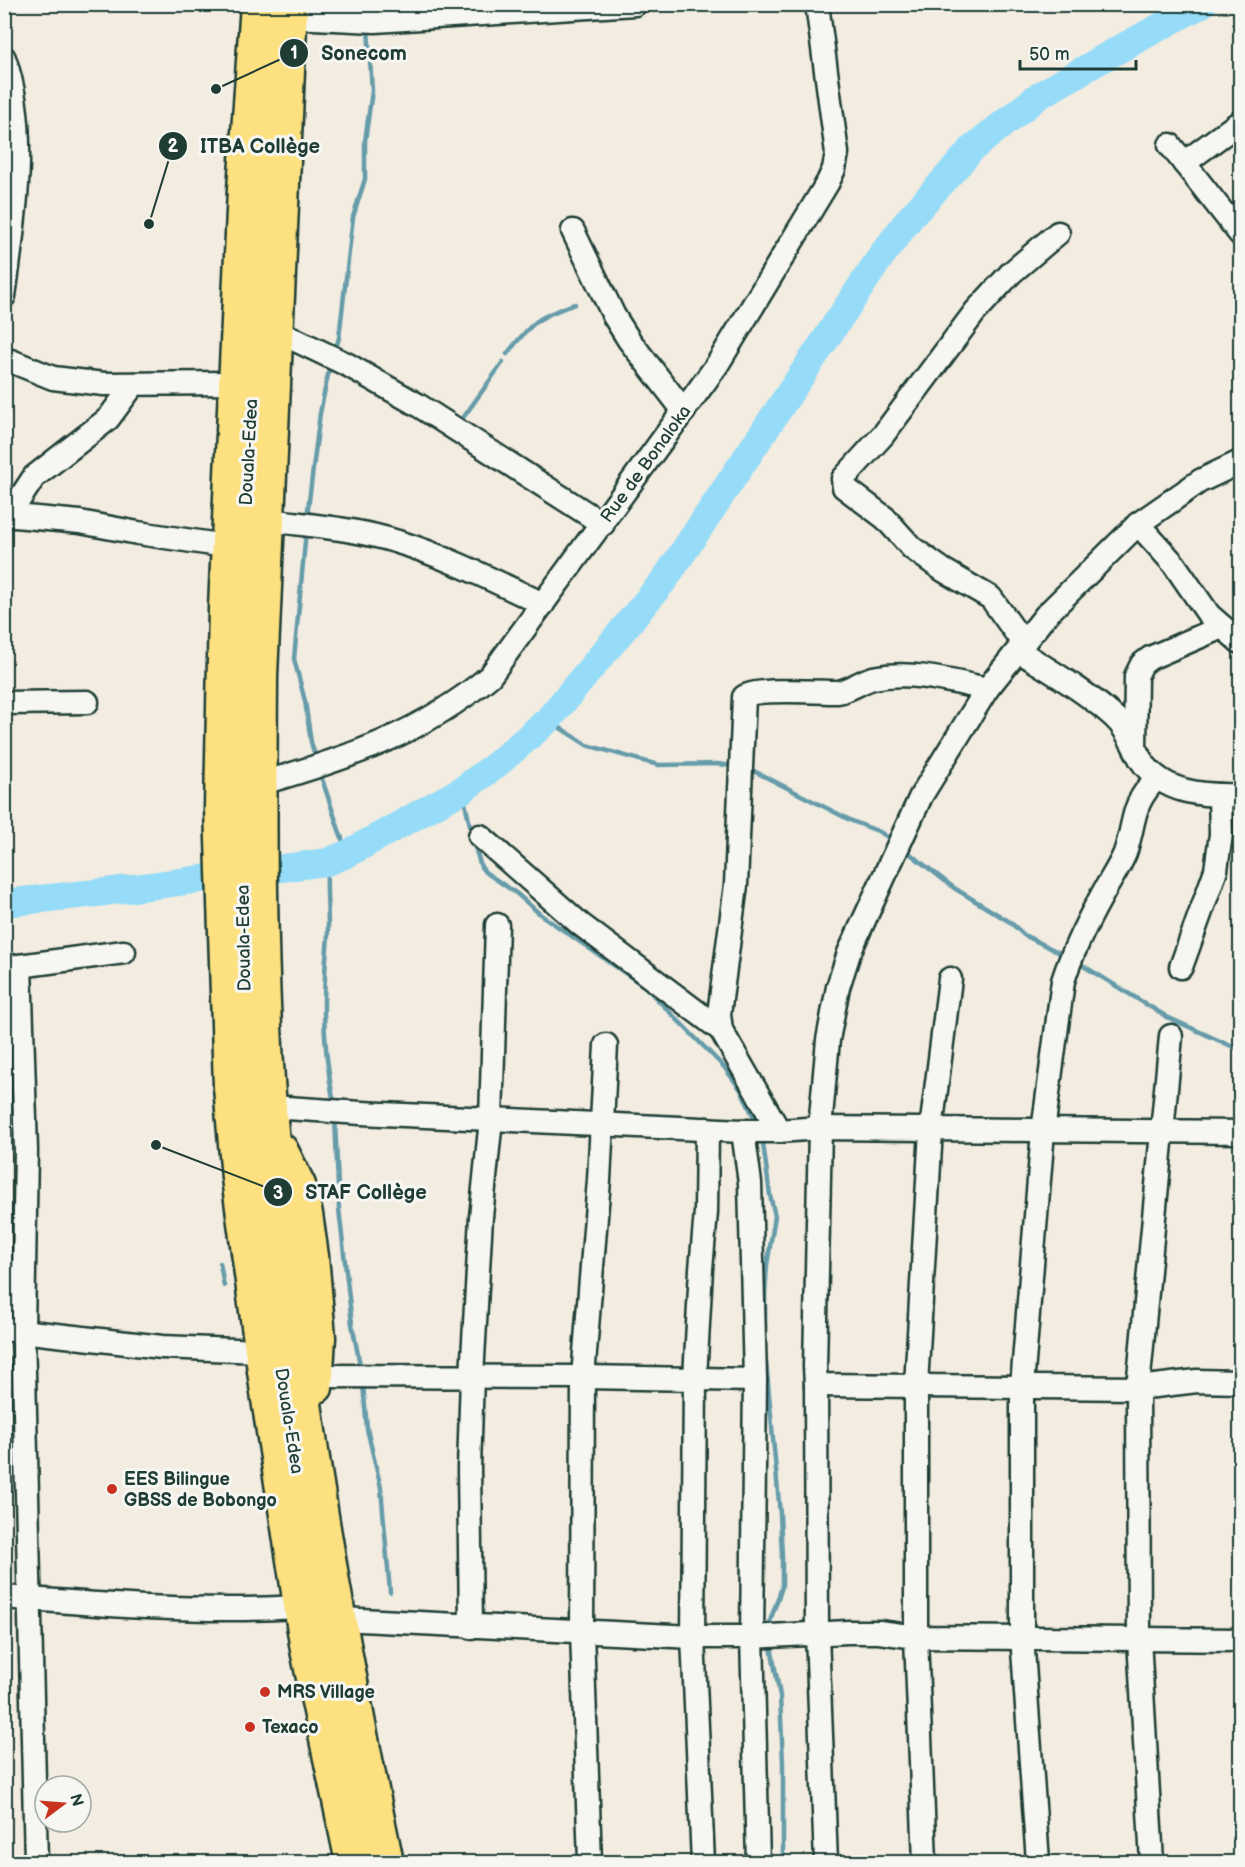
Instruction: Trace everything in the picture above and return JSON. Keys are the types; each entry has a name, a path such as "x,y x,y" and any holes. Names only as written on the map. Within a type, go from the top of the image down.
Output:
{"highway":[{"name":"Douala-Edea","path":"286,9 246,506 243,596 246,1020 250,1095 279,1361 323,1643 366,1863"}],"main road":[{"path":"246,801 223,608 241,211 255,4"},
{"path":"246,801 263,675 279,332 286,9"},
{"path":"244,936 267,1028 273,1118 295,1314 314,1453 341,1619 389,1863"},
{"path":"244,936 228,1087 236,1178 298,1607 309,1671 350,1863"},
{"path":"273,1118 301,1185 308,1214 321,1337 314,1453"},
{"path":"335,1863 340,1819"}],"street":[{"path":"286,9 375,21 460,11 635,4"},
{"name":"Rue de Bonaloka","path":"246,801 331,763 375,747 469,694 490,676 717,365 834,169 837,153 817,4"},
{"path":"4,58 9,72 18,132 15,215 7,251 4,296"},
{"path":"1184,163 1240,122"},
{"path":"1170,145 1240,234"},
{"path":"573,231 614,316 629,340 684,411"},
{"path":"1058,233 1011,273 975,312 883,435 843,479 844,487 885,518 912,548 943,570 991,598 1022,648 1090,696 1117,719 1156,778 1172,787 1230,795 1216,870 1181,967"},
{"path":"279,332 348,365 418,405 603,524"},
{"path":"4,362 11,361 53,378 104,384 234,383"},
{"path":"134,384 108,419 34,477 7,515 80,522 226,546"},
{"path":"826,1863 817,1634 816,1385 820,1128 828,1040 838,987 849,953 921,796 987,689 1022,648 1046,615 1138,524 1200,481 1240,462"},
{"path":"270,520 397,541 437,556 543,604"},
{"path":"1138,524 1168,556 1198,602 1240,642"},
{"path":"1135,748 1136,676 1142,664 1150,658 1222,627"},
{"path":"779,1131 722,1030 719,1014 736,885 744,697 748,693 838,692 870,679 893,676 944,680 987,689"},
{"path":"4,703 87,702"},
{"path":"1038,1863 1022,1636 1022,1386 1043,1131 1064,981 1068,967 1089,919 1124,854 1138,801 1156,778"},
{"path":"480,836 580,924 722,1030"},
{"path":"471,1626 469,1468 472,1376 491,1119 497,925"},
{"path":"36,1863 28,1599 14,1330 27,1150 12,967 124,952"},
{"path":"925,1863 916,1636 916,1385 931,1130 950,979"},
{"path":"1152,1863 1139,1639 1138,1388 1171,1036"},
{"path":"590,1863 582,1632 583,1377 603,1123 606,1045"},
{"path":"273,1118 491,1119 743,1131 820,1128 1240,1132"},
{"path":"703,1863 693,1637 695,1378 706,1212 707,1129"},
{"path":"743,1131 750,1183 755,1380 752,1637 758,1863"},
{"path":"14,1330 162,1347 260,1351"},
{"path":"318,1376 755,1380"},
{"path":"816,1385 1138,1388 1197,1381 1240,1382"},
{"path":"4,1597 165,1609 233,1610 298,1607"},
{"path":"341,1619 693,1637 879,1632 916,1636 1240,1640"}],"waterway":[{"path":"4,903 105,892 327,862 347,854 462,790 496,765 548,720 665,579 882,255 910,218 973,148 1037,97 1202,4"},
{"path":"335,351 339,338 353,217 365,179 365,141 372,91 368,28"},
{"path":"507,354 536,322 575,304"},
{"path":"458,425 503,362"},
{"path":"307,517 320,413 330,365"},
{"path":"306,531 294,659 316,759"},
{"path":"548,720 587,745 659,765 734,766"},
{"path":"748,768 852,821 880,832 893,841"},
{"path":"320,773 347,854"},
{"path":"462,790 475,847 481,867 485,872 516,893 541,915 645,987 724,1067 741,1090 758,1126"},
{"path":"904,849 954,888 1010,922 1024,935 1064,955"},
{"path":"327,862 328,931 324,1025 334,1104"},
{"path":"1077,962 1167,1017 1240,1050"},
{"path":"335,1119 339,1209 352,1324 361,1370"},
{"path":"762,1136 775,1216 767,1265 765,1339"},
{"path":"220,1263 224,1286"},
{"path":"766,1362 782,1556 782,1587 769,1630"},
{"path":"363,1384 367,1429 381,1488 390,1592"},
{"path":"770,1641 780,1696 783,1862"}],"place":[{"name":"Sonecom","path":"216,89"},
{"name":"ITBA Collège","path":"149,224"},
{"name":"STAF Collège","path":"156,1145"},
{"name":"EES Bilingue GBSS de Bobongo","path":"112,1489"},
{"name":"MRS Village","path":"265,1692"},
{"name":"Texaco","path":"250,1727"}]}
